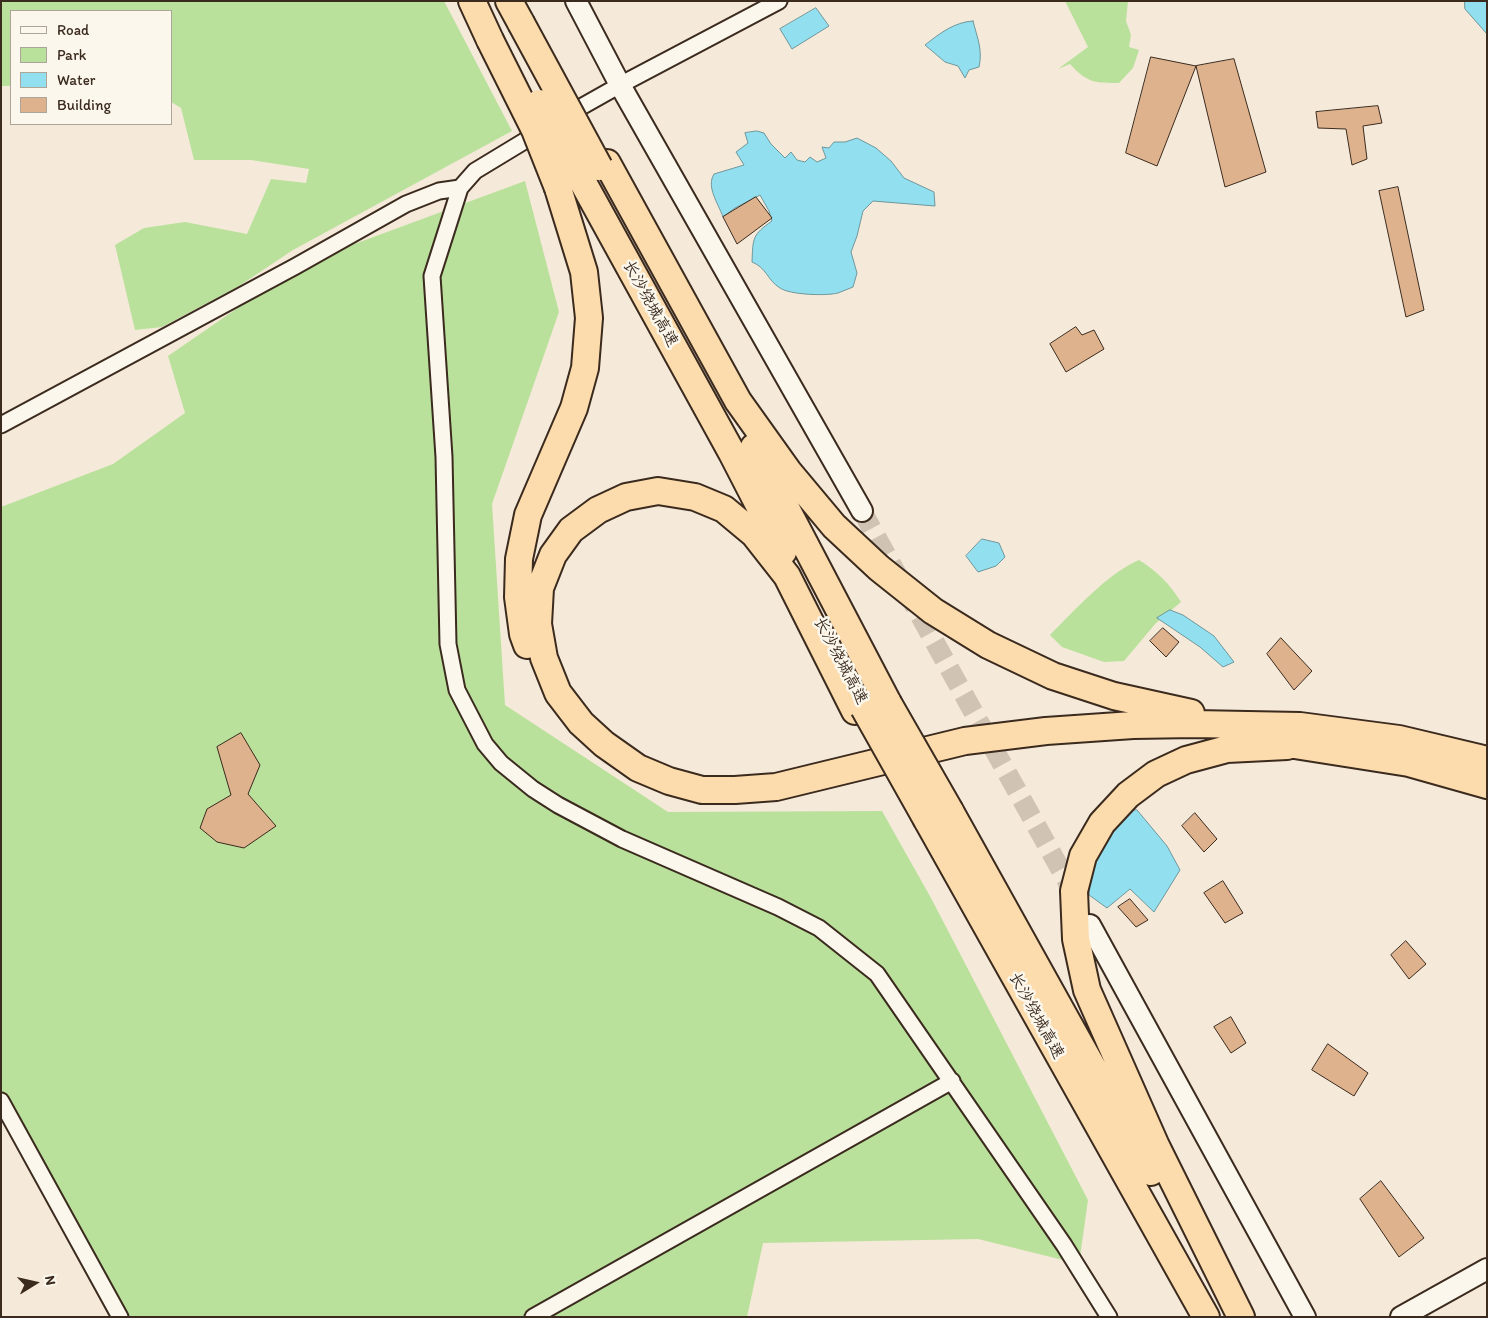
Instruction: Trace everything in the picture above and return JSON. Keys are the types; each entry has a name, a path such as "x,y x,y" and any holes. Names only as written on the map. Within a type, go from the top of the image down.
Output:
{"highway":[{"path":"472,1 510,27 536,130 586,174 584,272 589,318 585,368 574,408 528,515 519,559 518,597 523,634 537,677 558,714 587,746 618,770 626,776 668,793 700,800 738,801 780,797 948,757 1022,746 1096,739 1171,736 1235,737 1303,745 1409,763 1487,785"},
{"path":"483,1 510,27 586,174 738,401 800,485 834,526 879,568 933,611 988,645 1052,676 1114,696 1184,712 1281,726"},
{"name":"长沙绕城高速","path":"586,174 732,453 931,818 1007,964 1206,1317"},
{"path":"931,818 869,707 787,576 754,534 724,509 695,497 658,491 626,497 598,510 571,530 553,555 540,588 538,624 544,658 558,693 581,723 598,739 638,768 669,781 702,790 776,787 965,741 1046,731 1133,725 1300,726 1399,740 1487,760"},
{"path":"1241,1317 1156,1146 1087,990 1076,939 1074,890 1083,856 1102,823 1128,794 1156,774 1186,760 1227,749 1303,745"},
{"name":"长沙绕城高速","path":"931,818 1232,1317"}],"street":[{"path":"576,1 620,85 862,511"},
{"path":"779,1 620,85 495,157 475,170 460,188 432,276 444,457 448,644 457,690 485,744 501,763 533,789 558,805 622,839 778,906 819,928 877,974 1064,1245 1109,1317"},
{"path":"1,425 296,266 406,204 438,191 460,188"},
{"path":"1090,925 1305,1317"},
{"path":"533,1317 952,1081"},
{"path":"1,1101 120,1317"},
{"path":"1402,1317 1487,1269"}],"green space":[{"path":"4,1 444,1 512,131 293,250 239,286 162,327 135,330 115,245 144,228 185,222 247,234 271,179 306,183 309,169 251,160 194,160 181,108 172,103 172,10 10,10 10,86 1,86 1,4"},
{"path":"1065,1 1128,1 1126,21 1131,35 1129,47 1139,50 1133,68 1119,83 1092,81 1081,75 1070,64 1058,69 1088,47"},
{"path":"525,181 559,312 492,504 505,705 668,812 882,811 931,898 1088,1200 1079,1264 978,1239 763,1243 747,1317 119,1317 1,1100 1,507 113,464 185,413 168,356 303,263"},
{"path":"1139,560 1163,578 1181,602 1156,623 1124,661 1104,662 1062,647 1050,635 1104,583 1127,566"}],"water":[{"path":"1465,1 1487,1 1487,34 1465,9"},
{"path":"816,8 829,26 792,49 780,29"},
{"path":"973,21 979,44 980,61 979,67 969,70 965,78 958,66 945,62 925,45 953,26"},
{"path":"757,131 764,133 771,144 785,158 791,152 797,160 805,162 810,157 817,162 826,158 822,147 829,148 834,142 845,142 857,138 876,148 891,161 904,178 934,192 935,206 873,201 863,211 851,252 857,273 853,287 838,293 826,294 792,292 780,288 761,267 752,262 753,242 757,234 772,221 760,195 735,208 723,217 711,184 714,174 744,165 736,152 748,143 745,133"},
{"path":"982,539 999,543 1005,557 996,566 978,572 966,556"},
{"path":"1170,610 1183,615 1214,636 1234,662 1223,667 1200,647 1157,618"},
{"path":"1137,810 1167,846 1180,870 1154,912 1130,889 1107,908 1089,895 1091,868 1110,832 1126,812"}],"building":[{"path":"1151,57 1196,66 1157,166 1126,153"},
{"path":"1234,59 1266,172 1225,187 1196,66"},
{"path":"1378,106 1382,123 1363,126 1367,159 1352,165 1346,129 1318,128 1316,112"},
{"path":"1398,187 1424,310 1406,317 1379,191"},
{"path":"756,197 772,218 737,244 723,217"},
{"path":"1076,327 1082,335 1094,330 1104,349 1066,372 1050,344"},
{"path":"1163,628 1179,642 1166,657 1150,641"},
{"path":"1281,638 1312,671 1294,690 1267,654"},
{"path":"241,733 260,765 248,794 276,826 244,848 217,842 200,828 207,809 231,795 217,747"},
{"path":"1195,813 1217,839 1204,852 1182,826"},
{"path":"1223,881 1243,913 1225,923 1204,893"},
{"path":"1130,899 1148,920 1136,927 1118,907"},
{"path":"1406,941 1426,964 1409,979 1391,955"},
{"path":"1231,1017 1246,1043 1231,1053 1214,1027"},
{"path":"1328,1044 1368,1073 1354,1096 1312,1070"},
{"path":"1381,1181 1424,1238 1399,1257 1360,1199"}],"tunnel":[{"path":"862,511 1078,901"}]}
